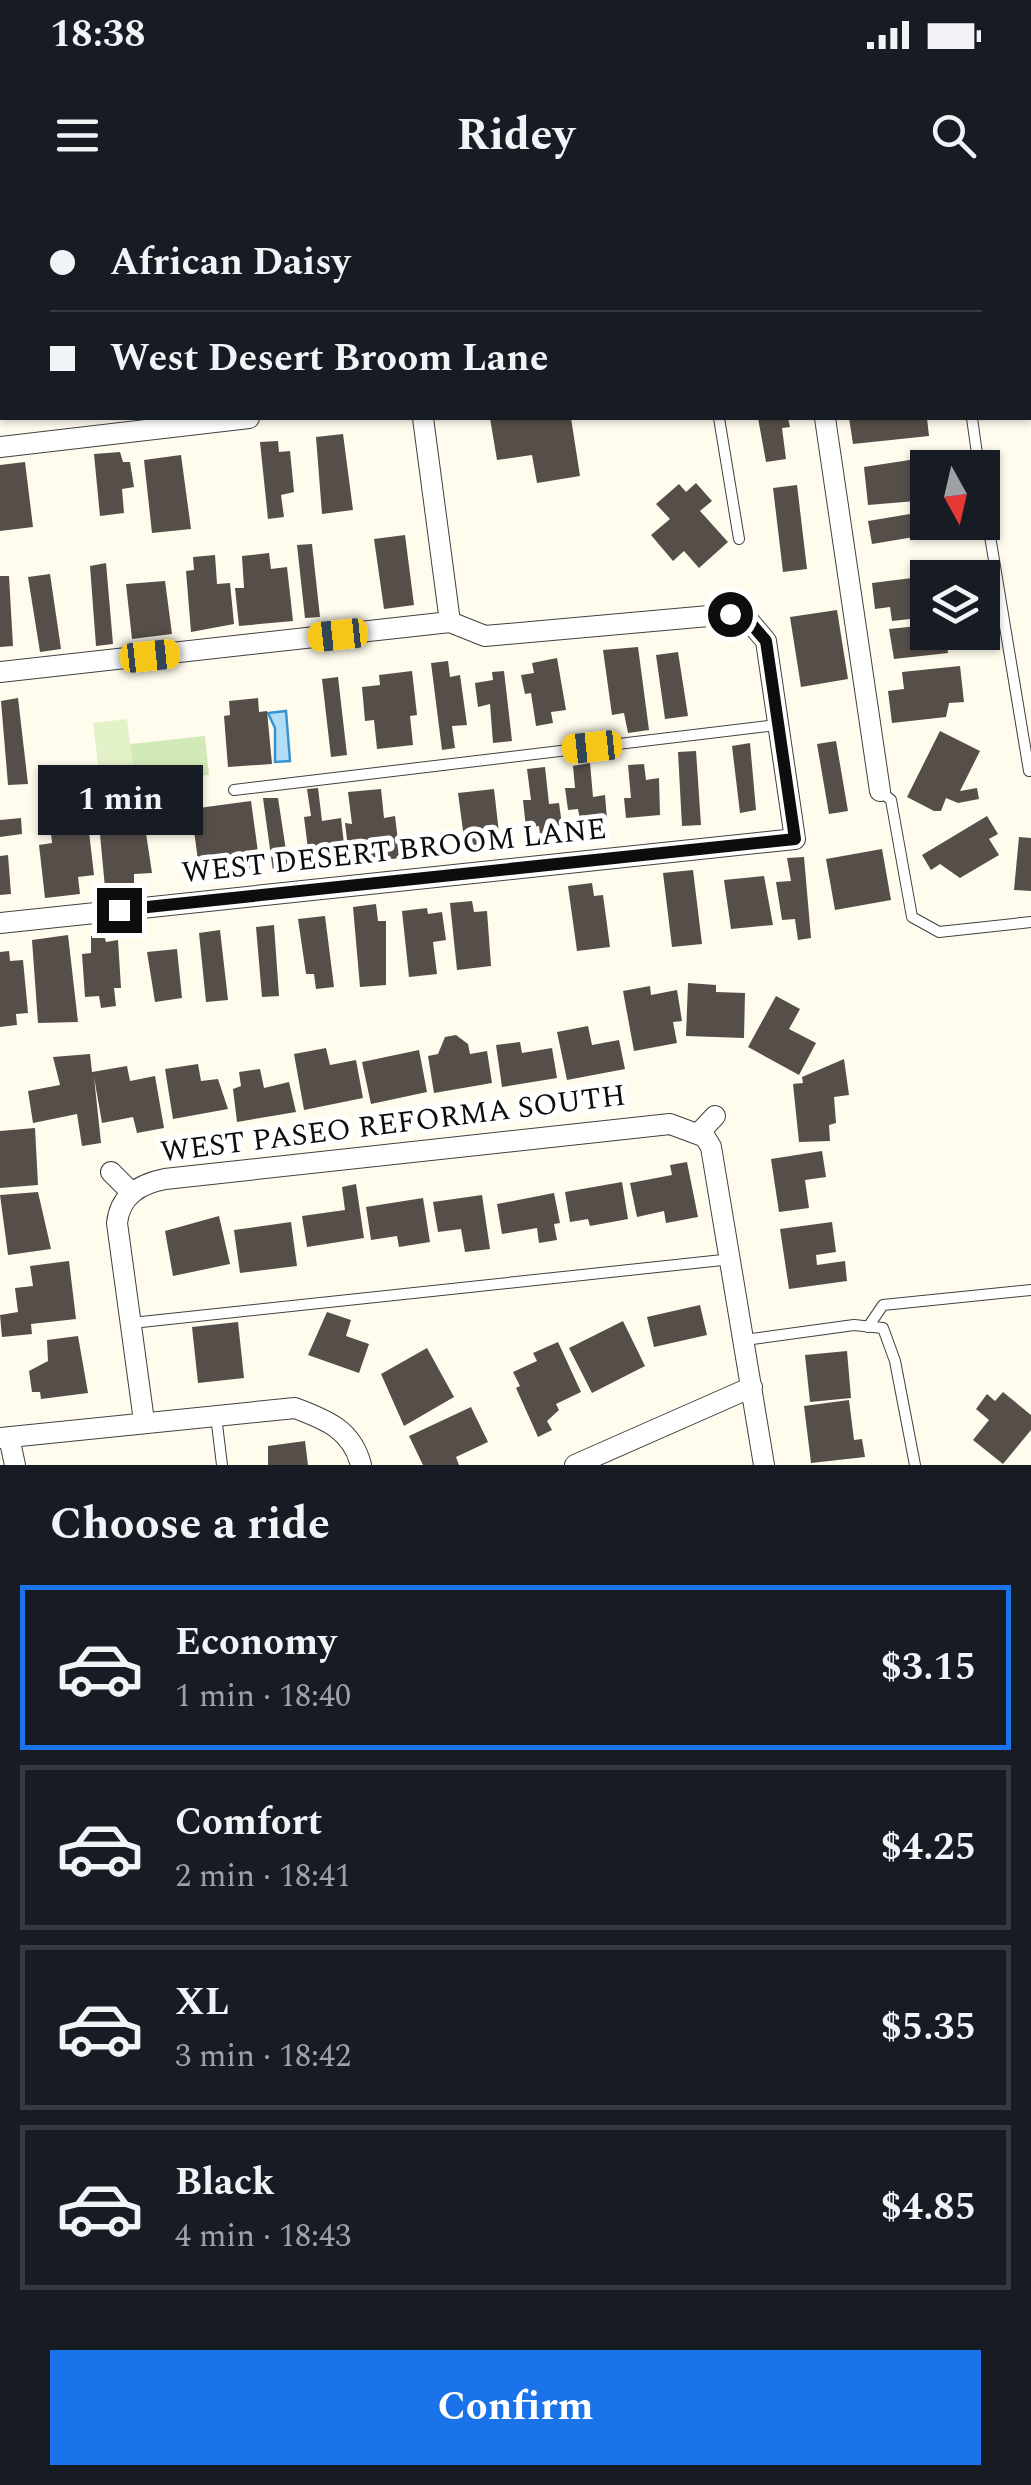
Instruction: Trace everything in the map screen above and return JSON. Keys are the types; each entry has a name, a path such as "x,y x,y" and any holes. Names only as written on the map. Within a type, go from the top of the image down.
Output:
{"street":[{"path":"0,447 232,420"},
{"path":"423,420 450,622"},
{"path":"826,420 880,791"},
{"path":"0,672 450,622 486,636 720,612 740,616 766,641 777,725"},
{"name":"WEST DESERT BROOM LANE","path":"0,923 795,839 777,725"},
{"path":"715,1116 705,1140 733,1259 764,1465"},
{"name":"WEST PASEO REFORMA SOUTH","path":"144,1421 117,1223 118,1209 131,1192 165,1179 646,1124 670,1124 705,1140"},
{"path":"111,1172 131,1192"},
{"path":"574,1465 752,1387"},
{"path":"15,1465 3,1436 295,1408 330,1421 356,1445 360,1465"}],"lane":[{"path":"720,420 739,539"},
{"path":"972,420 977,450"},
{"path":"991,540 1029,771"},
{"path":"234,790 777,725"},
{"path":"880,791 891,800 912,917 939,932 1031,922"},
{"path":"132,1323 733,1259"},
{"path":"868,1327 883,1304 1031,1290"},
{"path":"745,1340 883,1328 895,1361 915,1465"},
{"path":"216,1415 222,1465"}],"green space":[{"path":"127,719 135,783 101,787 93,723"},
{"path":"205,736 209,775 135,783 130,744"}],"water":[{"path":"286,711 290,761 275,762 275,728 268,713"}],"building":[{"path":"490,420 571,420 580,476 537,483 532,455 497,460"},
{"path":"758,420 788,420 790,427 782,428 786,459 766,462"},
{"path":"849,420 927,420 929,436 853,444"},
{"path":"343,434 353,510 322,514 316,437"},
{"path":"278,441 279,452 290,451 294,492 281,495 284,517 268,519 260,442"},
{"path":"120,452 123,462 130,462 134,487 122,489 124,513 100,516 94,454"},
{"path":"181,455 191,529 152,533 144,460"},
{"path":"910,460 910,502 868,505 864,467"},
{"path":"25,462 33,527 0,531 0,465"},
{"path":"696,483 712,501 700,511 728,542 699,568 684,551 673,561 651,535 670,519 656,504 679,484 686,492"},
{"path":"797,485 807,569 783,572 773,488"},
{"path":"910,514 910,538 872,544 868,521"},
{"path":"405,535 414,605 384,609 374,539"},
{"path":"312,544 320,617 305,618 297,545"},
{"path":"269,553 271,569 287,567 293,621 239,626 235,588 244,588 242,556"},
{"path":"215,555 217,584 230,583 234,624 191,632 186,571 194,570 193,557"},
{"path":"106,563 113,644 96,646 90,566"},
{"path":"50,574 61,649 40,652 28,577"},
{"path":"0,576 9,576 13,646 0,647"},
{"path":"910,578 910,619 892,621 890,607 875,609 872,583"},
{"path":"165,581 172,634 132,639 126,584"},
{"path":"837,610 848,679 801,687 790,617"},
{"path":"910,627 910,650 948,653 894,659 889,629"},
{"path":"638,647 649,730 628,733 624,713 612,715 603,650"},
{"path":"678,652 688,716 665,719 656,655"},
{"path":"557,658 566,710 551,712 553,723 536,726 531,693 525,694 521,675 534,673 532,663"},
{"path":"448,661 450,677 460,675 467,725 452,726 455,748 442,750 431,663"},
{"path":"960,666 964,702 949,703 946,717 892,723 888,691 904,689 902,672"},
{"path":"412,671 417,715 410,716 413,745 377,749 374,720 365,721 362,687 380,685 379,675"},
{"path":"504,671 512,741 493,743 490,704 478,707 475,683 493,680 492,672"},
{"path":"338,677 347,755 331,757 322,679"},
{"path":"18,698 28,784 8,785 1,701"},
{"path":"258,698 259,712 267,711 272,764 228,767 224,716 230,715 229,701"},
{"path":"940,731 980,751 960,791 977,788 979,799 958,803 946,798 941,811 934,811 907,797"},
{"path":"836,741 848,811 829,814 817,744"},
{"path":"750,743 756,810 740,813 732,746"},
{"path":"696,751 701,825 682,826 678,752"},
{"path":"590,763 593,797 605,795 607,819 595,820 596,830 582,831 578,809 568,810 565,788 575,788 573,766"},
{"path":"644,764 646,780 659,778 660,815 626,818 624,798 631,798 628,765"},
{"path":"545,767 549,804 559,803 562,825 551,826 552,842 541,843 539,826 526,828 523,800 531,800 527,769"},
{"path":"318,788 322,821 341,818 344,844 308,849 304,817 311,816 307,789"},
{"path":"381,789 384,818 395,816 400,858 350,864 345,823 352,824 348,792"},
{"path":"494,789 500,842 465,846 458,793"},
{"path":"263,798 278,798 289,870 273,871"},
{"path":"251,801 260,867 200,875 191,809"},
{"path":"86,806 94,875 78,877 80,894 45,898 39,845 52,843 50,824 74,821 72,807"},
{"path":"98,813 125,813 129,835 146,833 152,873 134,874 134,886 105,888"},
{"path":"987,816 998,834 989,839 999,855 960,878 940,864 931,870 922,855"},
{"path":"21,818 22,834 0,837 0,820"},
{"path":"1019,837 1031,838 1031,891 1014,890"},
{"path":"882,849 891,900 835,910 826,859"},
{"path":"8,855 11,894 0,895 0,856"},
{"path":"804,857 811,938 798,940 795,919 782,920 776,882 791,881 787,858"},
{"path":"693,870 702,944 672,947 663,873"},
{"path":"764,876 773,925 731,929 724,880"},
{"path":"592,883 594,896 603,895 610,947 577,951 568,886"},
{"path":"472,901 474,912 487,911 491,966 457,970 450,903"},
{"path":"376,904 378,921 386,921 386,985 360,987 353,907"},
{"path":"427,908 428,914 442,912 446,940 433,942 437,974 409,977 402,911"},
{"path":"325,916 334,987 316,989 314,974 306,974 298,919"},
{"path":"274,925 279,996 262,997 256,927"},
{"path":"220,930 228,1000 206,1002 199,933"},
{"path":"68,935 78,1022 38,1023 32,940"},
{"path":"104,935 106,942 118,940 121,988 114,988 116,1006 101,1008 99,996 85,997 82,954 91,953 91,936"},
{"path":"177,949 182,998 155,1002 147,952"},
{"path":"9,951 10,961 23,960 28,1013 16,1014 17,1025 0,1027 0,952"},
{"path":"688,983 716,985 716,992 745,993 744,1038 686,1036"},
{"path":"650,986 651,995 677,990 682,1021 673,1022 677,1043 634,1051 623,991"},
{"path":"776,996 800,1009 789,1029 816,1043 799,1075 748,1047"},
{"path":"588,1026 592,1045 619,1040 625,1069 567,1080 557,1032"},
{"path":"456,1035 468,1044 470,1054 487,1051 492,1083 434,1093 428,1056 438,1054 445,1037"},
{"path":"520,1042 522,1053 552,1048 557,1078 502,1087 496,1045"},
{"path":"326,1048 330,1065 356,1060 363,1098 304,1110 294,1054"},
{"path":"419,1050 427,1092 371,1104 362,1062"},
{"path":"90,1054 92,1072 127,1066 130,1081 155,1076 164,1128 137,1133 133,1117 102,1123 94,1077 101,1143 82,1146 77,1114 33,1123 28,1091 60,1085 53,1057"},
{"path":"844,1059 849,1095 834,1097 836,1123 829,1125 830,1141 799,1142 793,1084 803,1083 802,1077"},
{"path":"198,1064 201,1081 218,1079 228,1109 173,1119 165,1069"},
{"path":"260,1069 264,1088 289,1082 296,1112 237,1122 233,1089 241,1086 239,1072"},
{"path":"35,1128 38,1185 0,1188 0,1131"},
{"path":"822,1151 826,1177 805,1180 809,1208 779,1212 771,1159"},
{"path":"687,1162 698,1217 666,1223 664,1211 637,1217 630,1183 672,1175 670,1165"},
{"path":"622,1182 628,1219 590,1226 588,1219 570,1222 565,1192"},
{"path":"356,1184 364,1238 307,1247 302,1216 345,1210 342,1187"},
{"path":"38,1192 51,1249 8,1255 0,1195"},
{"path":"554,1193 560,1223 554,1224 557,1240 539,1243 537,1228 502,1234 497,1204"},
{"path":"482,1195 490,1249 465,1252 461,1229 438,1232 433,1202"},
{"path":"423,1198 430,1242 399,1247 397,1236 371,1240 366,1207"},
{"path":"219,1216 230,1264 173,1276 165,1231"},
{"path":"291,1222 297,1266 240,1273 234,1230"},
{"path":"832,1222 836,1252 816,1255 817,1265 845,1261 847,1281 789,1289 780,1229"},
{"path":"69,1261 76,1319 31,1324 32,1334 2,1337 0,1315 18,1312 15,1288 33,1286 30,1266"},
{"path":"700,1305 707,1335 654,1347 647,1317"},
{"path":"327,1312 351,1320 346,1336 369,1344 359,1373 308,1355"},
{"path":"623,1321 645,1366 592,1393 569,1348"},
{"path":"238,1322 244,1378 198,1383 192,1327"},
{"path":"78,1336 88,1393 41,1399 40,1392 32,1392 29,1371 48,1361 47,1340"},
{"path":"558,1342 581,1392 556,1404 559,1410 547,1421 552,1430 538,1437 513,1372 537,1361 533,1353"},
{"path":"427,1348 454,1397 404,1426 381,1374"},
{"path":"847,1351 851,1398 810,1402 805,1355"},
{"path":"1003,1392 1031,1415 1031,1430 1003,1464 973,1440 989,1420 976,1409 987,1394 995,1401"},
{"path":"849,1400 854,1440 862,1439 865,1457 811,1463 804,1406"},
{"path":"471,1407 488,1442 456,1457 459,1465 423,1465 409,1436"},
{"path":"305,1441 308,1465 268,1465 268,1446"}],"route":[{"path":"119,910 795,839 766,641 749,621 730,614"}]}
